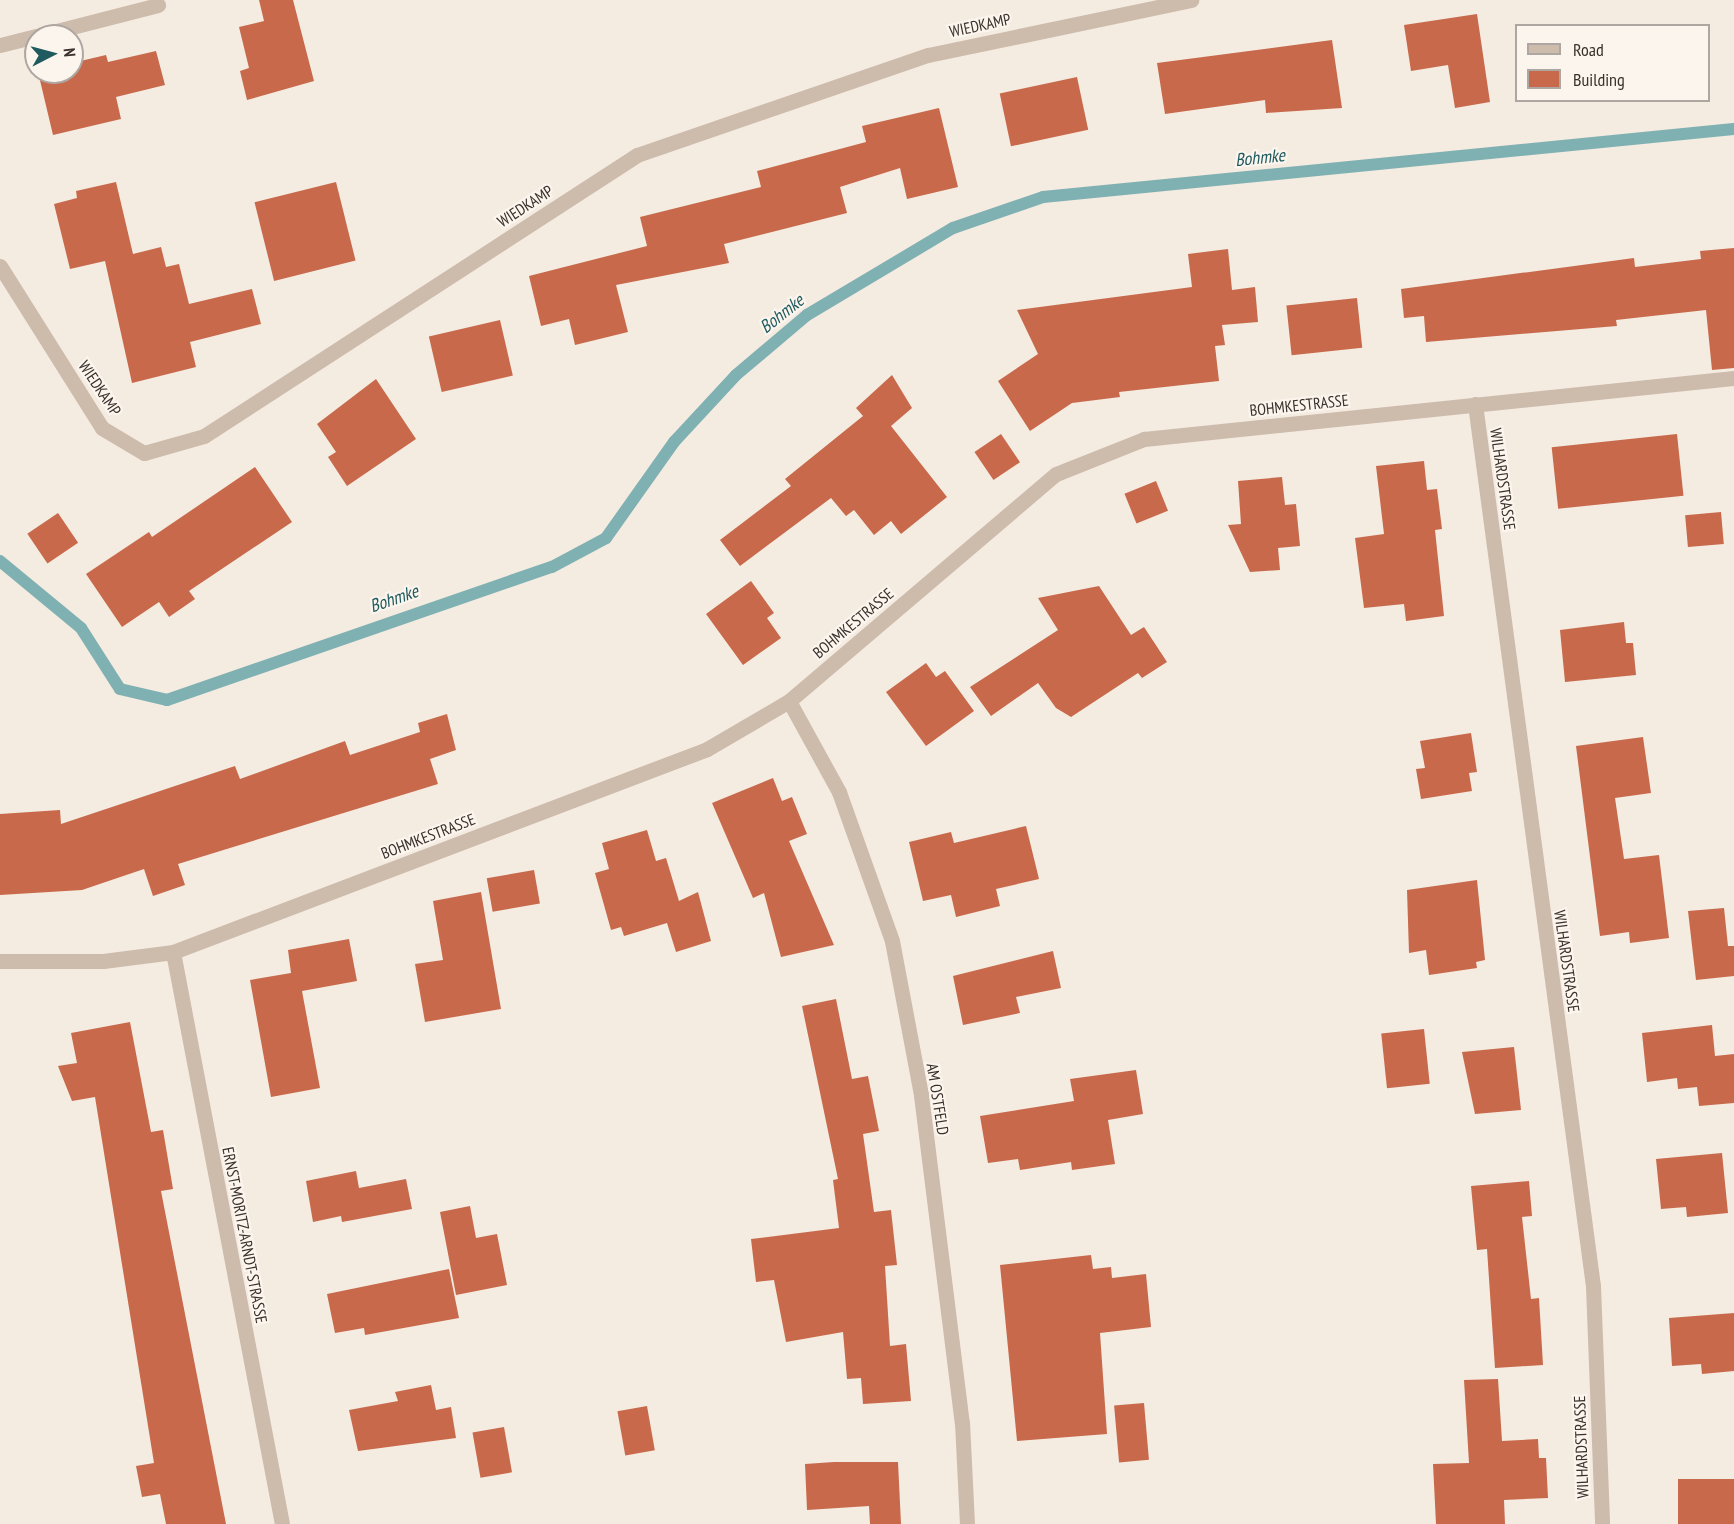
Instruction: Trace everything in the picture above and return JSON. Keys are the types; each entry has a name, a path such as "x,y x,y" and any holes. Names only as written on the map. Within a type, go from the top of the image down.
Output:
{"street":[{"name":"WIEDKAMP","path":"0,266 102,428 144,453 204,436 637,155 927,55 1191,0"},
{"path":"84,24 158,5"},
{"path":"0,45 24,39"},
{"name":"BOHMKESTRASSE","path":"0,961 103,962 173,952 707,749 789,702 1056,474 1144,439 1734,378"},
{"name":"WILHARDSTRASSE","path":"1475,404 1593,1286 1602,1524"},
{"name":"AM OSTFELD","path":"789,702 839,792 892,941 922,1107 962,1422 967,1524"},
{"name":"ERNST-MORITZ-ARNDT-STRASSE","path":"173,952 282,1524"}],"building":[{"path":"259,0 293,0 314,81 247,100 240,71 249,68 239,27 264,21"},
{"path":"1477,14 1490,102 1455,108 1448,65 1411,71 1404,25"},
{"path":"1332,40 1342,108 1266,113 1265,100 1165,114 1157,63"},
{"path":"156,51 165,85 116,97 121,119 53,135 41,84 84,84 84,60 106,55 108,62"},
{"path":"1077,77 1088,130 1011,146 1000,93"},
{"path":"939,108 958,187 907,199 900,168 840,187 847,213 724,244 729,263 616,285 628,332 575,345 569,319 541,326 529,276 647,246 640,217 761,187 757,171 866,142 862,126"},
{"path":"116,182 133,254 161,247 166,267 179,264 189,304 252,289 261,324 190,342 196,367 132,383 105,261 70,269 54,204 77,198 76,191"},
{"path":"336,182 356,261 274,281 254,202"},
{"path":"1734,248 1734,368 1712,370 1706,310 1616,320 1617,326 1426,342 1424,316 1404,318 1401,289 1634,258 1635,267 1701,259 1700,251"},
{"path":"1228,249 1232,290 1255,287 1258,322 1222,325 1225,345 1215,346 1219,381 1119,392 1120,397 1072,403 1030,431 998,381 1038,354 1017,310 1192,287 1188,254"},
{"path":"1357,298 1362,348 1292,355 1286,305"},
{"path":"500,320 513,376 442,392 429,336"},
{"path":"892,375 912,408 891,426 947,497 901,534 891,521 874,535 854,510 846,516 831,498 740,566 720,540 791,486 785,479 863,416 856,408"},
{"path":"376,379 416,439 347,486 328,457 336,452 317,424"},
{"path":"1001,434 1020,462 993,480 974,452"},
{"path":"1677,434 1683,496 1558,509 1552,447"},
{"path":"1424,461 1427,490 1437,489 1442,529 1435,530 1444,616 1406,621 1404,604 1364,608 1355,538 1384,534 1376,466"},
{"path":"255,467 292,522 189,591 195,599 169,617 159,602 122,627 86,574 149,532 152,537"},
{"path":"1282,477 1285,505 1296,504 1300,546 1278,548 1280,570 1250,572 1228,525 1241,524 1238,481"},
{"path":"1156,481 1168,511 1136,523 1124,494"},
{"path":"1721,512 1724,544 1688,547 1685,515"},
{"path":"58,513 78,543 47,564 27,534"},
{"path":"751,581 774,613 767,618 781,638 743,665 706,614"},
{"path":"1099,586 1131,635 1144,627 1167,662 1142,678 1138,673 1071,717 1056,708 1038,683 991,716 970,687 1058,630 1038,598"},
{"path":"1624,622 1626,643 1633,643 1636,675 1565,682 1560,630"},
{"path":"926,663 936,677 945,671 974,711 926,746 886,692"},
{"path":"447,714 456,750 430,759 438,784 178,864 185,885 153,896 144,869 82,890 0,895 0,814 60,810 61,824 235,766 240,779 345,741 350,755 420,732 418,723"},
{"path":"1471,733 1477,772 1469,773 1472,791 1421,799 1416,769 1425,768 1420,741"},
{"path":"1643,737 1651,793 1615,798 1624,859 1659,855 1669,938 1630,943 1629,932 1600,936 1576,746"},
{"path":"773,778 782,801 792,797 807,834 789,841 834,945 781,957 764,893 753,898 712,803"},
{"path":"1026,826 1039,879 996,889 1000,906 956,917 951,895 923,901 909,842 951,832 954,843"},
{"path":"647,830 656,861 666,858 679,901 698,892 711,941 676,952 667,923 624,936 621,927 611,930 595,873 609,869 602,843"},
{"path":"534,870 540,903 493,912 487,878"},
{"path":"1477,880 1485,960 1476,962 1477,968 1429,975 1426,950 1409,953 1407,890"},
{"path":"481,892 501,1009 425,1022 415,964 443,960 433,901"},
{"path":"1724,908 1728,946 1734,946 1734,976 1696,980 1688,911"},
{"path":"349,939 357,981 302,991 320,1088 271,1097 250,980 291,973 288,950"},
{"path":"1053,951 1061,988 1016,997 1020,1013 963,1025 953,976"},
{"path":"836,999 852,1079 868,1076 879,1131 863,1134 874,1212 891,1210 897,1265 885,1266 890,1346 906,1344 911,1401 863,1404 861,1378 847,1379 843,1332 786,1342 774,1280 756,1282 751,1239 839,1228 833,1180 838,1179 802,1006"},
{"path":"130,1022 151,1132 163,1130 173,1189 161,1191 226,1524 166,1524 160,1494 142,1497 136,1466 154,1463 95,1097 72,1101 58,1066 77,1063 71,1033"},
{"path":"1712,1025 1715,1056 1734,1054 1734,1103 1699,1106 1697,1087 1678,1089 1677,1078 1647,1082 1642,1033"},
{"path":"1424,1029 1430,1084 1387,1088 1381,1033"},
{"path":"1514,1047 1521,1110 1475,1114 1462,1052"},
{"path":"1136,1070 1143,1114 1108,1120 1115,1164 1072,1170 1071,1162 1020,1170 1018,1159 988,1163 980,1116 1074,1101 1070,1079"},
{"path":"1722,1153 1728,1213 1687,1217 1686,1207 1661,1209 1656,1159"},
{"path":"356,1171 359,1188 406,1179 412,1209 342,1222 341,1216 313,1222 306,1181"},
{"path":"1529,1181 1532,1216 1522,1217 1531,1299 1539,1298 1543,1365 1495,1368 1487,1249 1477,1250 1471,1186"},
{"path":"470,1206 476,1238 497,1234 507,1285 456,1295 440,1212"},
{"path":"1091,1255 1093,1269 1111,1267 1112,1278 1146,1274 1151,1327 1100,1333 1107,1434 1017,1441 1000,1265"},
{"path":"449,1269 459,1318 365,1335 364,1328 335,1333 327,1294"},
{"path":"1734,1313 1734,1371 1702,1374 1701,1364 1672,1366 1669,1318"},
{"path":"1498,1379 1502,1441 1538,1439 1539,1458 1546,1458 1548,1498 1504,1500 1505,1524 1436,1524 1433,1464 1469,1463 1464,1380"},
{"path":"431,1385 436,1410 451,1407 456,1438 358,1451 349,1410 398,1401 395,1392"},
{"path":"1144,1403 1149,1460 1119,1462 1114,1406"},
{"path":"647,1406 655,1450 625,1456 617,1411"},
{"path":"504,1427 512,1472 480,1478 472,1433"},
{"path":"898,1462 901,1524 870,1524 869,1506 807,1510 805,1464"},
{"path":"1678,1479 1734,1479 1734,1524 1678,1524"}],"waterway":[{"name":"Bohmke","path":"0,561 81,628 120,689 167,700 552,567 606,538 674,442 736,375 807,315 953,228 1043,197 1734,129"}]}
